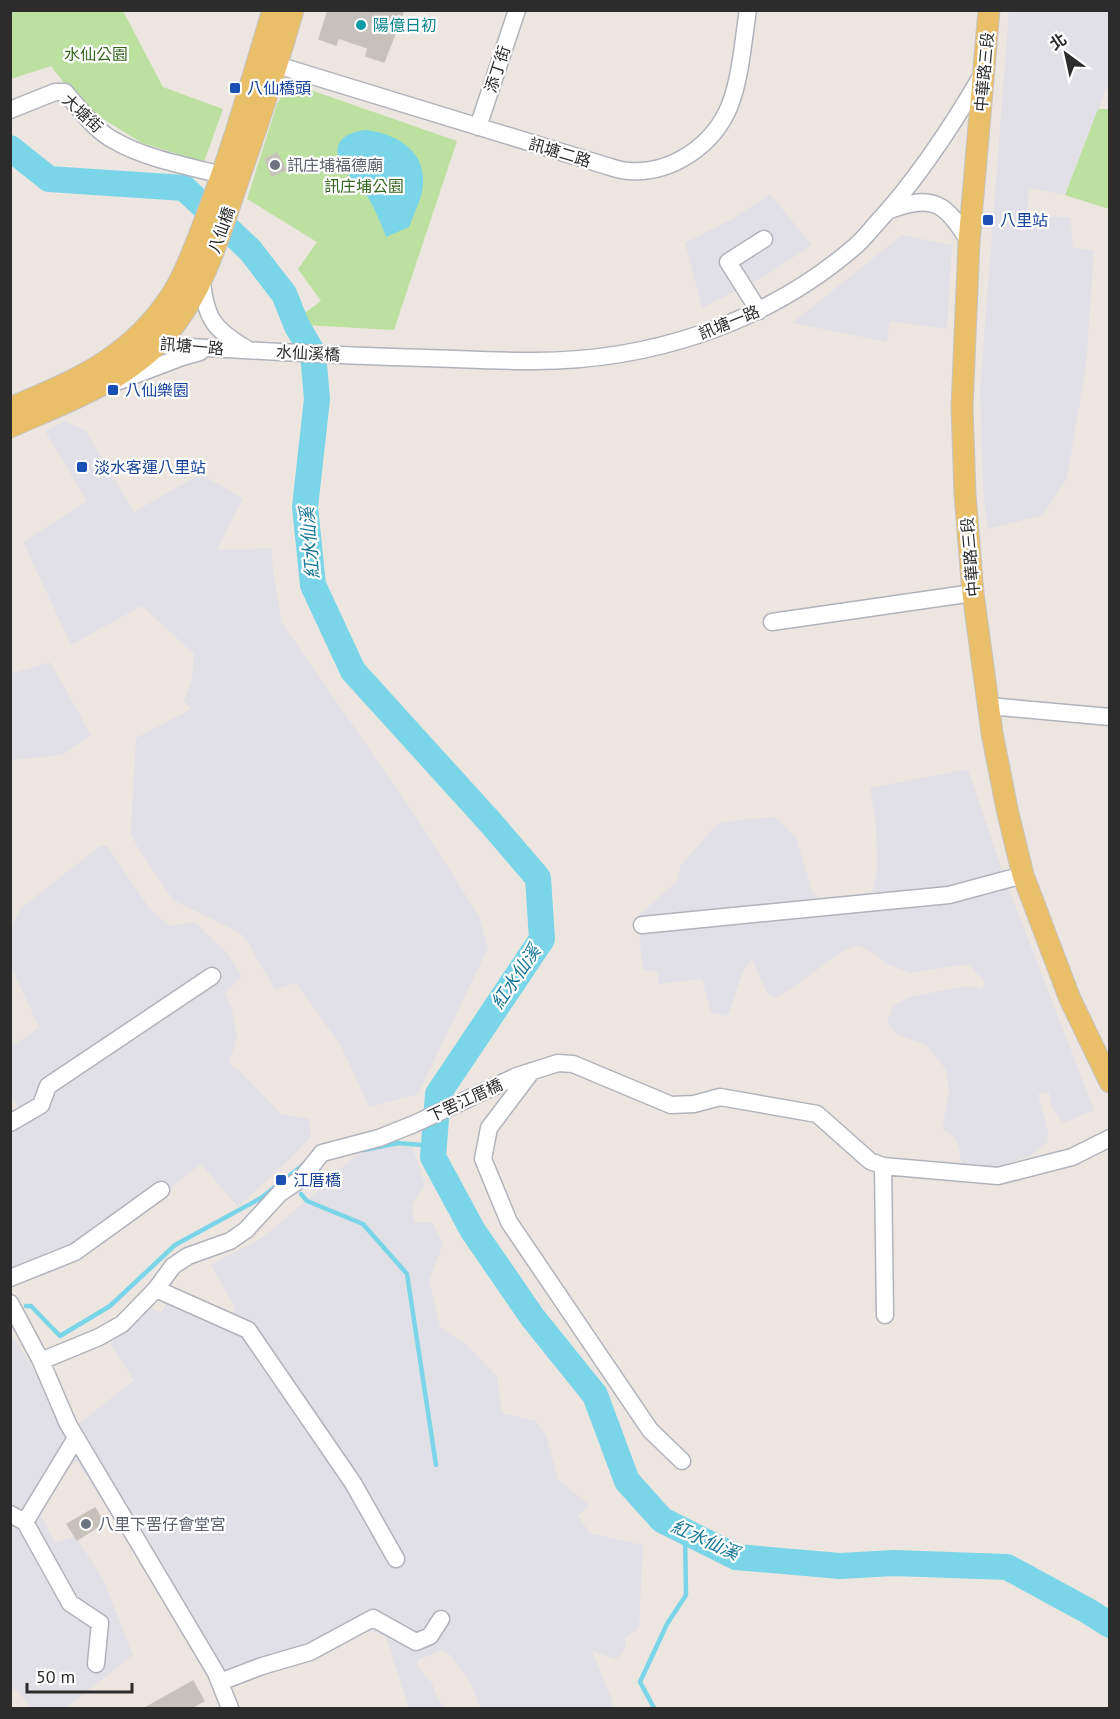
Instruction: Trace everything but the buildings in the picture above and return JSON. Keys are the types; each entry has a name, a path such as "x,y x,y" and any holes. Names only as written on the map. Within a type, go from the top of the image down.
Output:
{"main road":[{"path":"225,183 273,10"},
{"path":"225,183 277,65 293,10"},
{"name":"中華路三段","path":"989,10 969,242 962,407 965,494 973,593 992,733 1023,875 1070,999 1110,1082"},
{"name":"八仙橋","path":"148,339 161,310 176,288 199,272 225,183"},
{"path":"10,427 93,391 131,366 148,339"},
{"path":"10,408 84,376 116,353 148,339"}],"street":[{"name":"添丁街","path":"478,127 517,10"},
{"name":"訊塘二路","path":"277,65 607,166 629,171 654,170 680,160 701,146 720,125 730,104 738,75 748,10"},
{"name":"訊塘一路","path":"369,357 535,361 585,358 655,347 704,334 759,311 803,287 854,248 889,210 930,157 984,72"},
{"name":"大塘街","path":"10,110 55,92 65,92 89,121 114,140 225,183"},
{"path":"889,210 907,203 926,201 944,209 957,221 969,242"},
{"path":"759,311 728,262 764,239"},
{"path":"199,272 209,317 219,329 247,350"},
{"name":"訊塘一路","path":"148,339 247,350"},
{"path":"93,391 182,357 213,348"},
{"name":"水仙溪橋","path":"247,350 369,357"},
{"path":"772,622 973,593"},
{"path":"989,706 1110,717"},
{"path":"642,925 949,895 1023,875"},
{"path":"10,1123 41,1105 48,1086 212,976"},
{"name":"下罟江厝橋","path":"41,1361 99,1337 122,1324 156,1289 172,1266 188,1256 231,1241 246,1230 280,1193 301,1179 322,1153 379,1138 525,1073 558,1063 573,1064 671,1105 694,1104 720,1098 817,1114 870,1161 883,1166"},
{"path":"525,1073 489,1128 483,1159 509,1222 650,1430 682,1461"},
{"path":"885,1315 883,1166 998,1176 1072,1157 1110,1138"},
{"path":"10,1278 75,1252 161,1190"},
{"path":"156,1289 248,1330 353,1483 396,1559"},
{"path":"10,1303 41,1361 68,1424 216,1673 230,1708"},
{"path":"76,1438 18,1518 70,1603 100,1623 96,1664"},
{"path":"220,1682 262,1666 310,1652 372,1618 416,1642 430,1636 441,1619"}],"shaded area":[{"path":"1009,11 1109,11 1109,83 1065,195 1029,188 1027,216 1070,217 1073,247 1094,251 1086,366 1067,478 1043,515 988,529 983,492 980,390"},
{"path":"770,194 812,245 765,276 702,308 685,243 732,219"},
{"path":"902,235 952,245 947,329 890,321 887,342 792,323"},
{"path":"64,421 85,430 134,512 200,474 243,498 217,550 271,548 282,623 413,812 479,916 488,948 418,1094 369,1107 341,1046 296,983 275,990 240,933 173,900 138,848 131,834 136,738 191,709 184,701 192,679 194,654 142,606 71,645 23,542 87,501 45,431"},
{"path":"50,662 91,735 62,755 11,760 11,674"},
{"path":"968,769 1004,876 1094,1110 1063,1123 1052,1108 1049,1092 1038,1094 1048,1131 1047,1142 1032,1155 990,1169 962,1164 955,1138 942,1129 949,1092 946,1070 926,1045 896,1034 887,1022 893,1006 909,997 967,986 983,989 984,981 969,965 911,973 886,964 875,954 858,945 843,951 776,998 767,993 752,960 743,971 728,1016 711,1013 702,979 658,984 658,972 643,970 637,917 677,881 681,865 717,824 728,821 775,817 796,837 812,891 818,898 872,893 877,873 876,823 870,788"},
{"path":"100,846 107,846 150,909 170,926 195,922 228,954 242,976 225,993 232,1008 237,1037 229,1064 241,1072 281,1114 309,1119 311,1137 238,1207 201,1164 101,1243 61,1269 11,1286 11,1116 21,1110 11,1098 11,1039 16,1044 39,1027 11,967 11,927 21,908"},
{"path":"411,1142 425,1185 412,1205 414,1222 432,1222 443,1244 429,1280 440,1327 467,1345 497,1376 502,1413 536,1421 546,1435 558,1479 589,1505 578,1516 590,1533 643,1545 639,1628 625,1638 626,1647 615,1659 592,1651 612,1700 613,1708 480,1708 470,1682 450,1655 442,1650 418,1660 417,1666 432,1683 438,1699 445,1708 409,1708 386,1637 372,1631 357,1634 334,1650 217,1682 77,1461 48,1481 36,1504 55,1543 75,1536 103,1579 133,1655 66,1708 31,1708 16,1689 11,1692 10,1332 72,1429 134,1380 110,1344 150,1308 161,1313 173,1293 228,1316 236,1310 211,1265 263,1237 356,1156 369,1149"}],"green space":[{"name":"水仙公園","path":"10,11 123,11 163,87 223,109 204,162 142,143 82,106 51,66 11,79"},
{"name":"訊庄埔公園","path":"299,86 457,141 394,330 303,325 299,317 321,301 298,269 317,242 247,199 277,104 285,91"},
{"path":"1098,109 1108,109 1109,209 1065,195"}],"water":[{"path":"366,130 391,136 402,142 418,159 422,169 421,196 409,227 386,237 369,199 342,166 337,151 342,139"}],"waterway":[{"name":"紅水仙溪","path":"10,148 49,179 184,188 250,250 284,294 297,326 313,353 317,399 305,507 313,585 353,671 538,878 542,939 438,1094 433,1157 473,1231 533,1318 595,1395 627,1481 662,1520 736,1557 840,1566 894,1563 1007,1567 1110,1625"},
{"path":"364,1150 398,1143 434,1146"},
{"path":"26,1306 31,1306 60,1336 110,1306 175,1245 261,1198 303,1165"},
{"path":"301,1194 307,1201 363,1224 407,1274 436,1465"},
{"path":"654,1708 640,1682 667,1624 686,1595 685,1531"}],"place":[{"name":"陽億日初","path":"361,25"},
{"name":"八仙橋頭","path":"235,88"},
{"name":"訊庄埔福德廟","path":"275,165"},
{"name":"八里站","path":"988,220"},
{"name":"八仙樂園","path":"113,390"},
{"name":"淡水客運八里站","path":"82,467"},
{"name":"江厝橋","path":"281,1180"},
{"name":"八里下罟仔會堂宮","path":"86,1524"}]}
